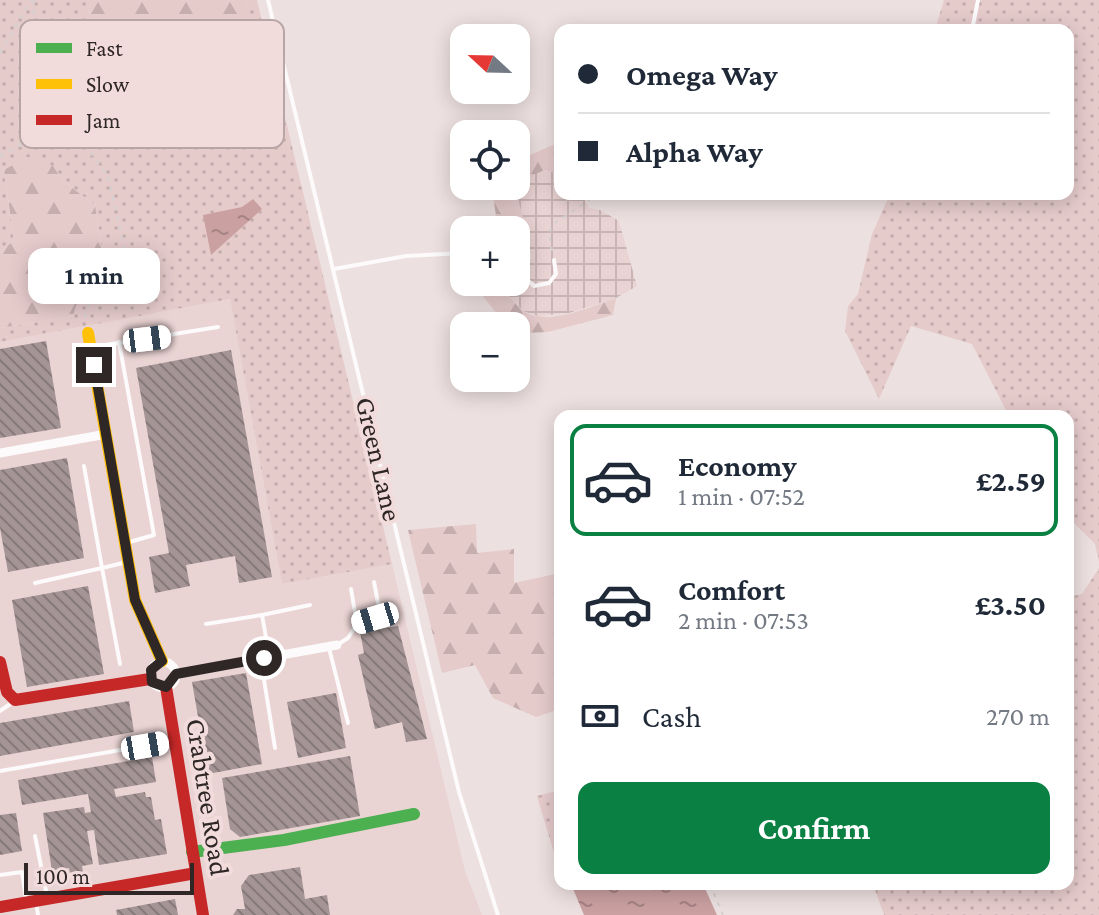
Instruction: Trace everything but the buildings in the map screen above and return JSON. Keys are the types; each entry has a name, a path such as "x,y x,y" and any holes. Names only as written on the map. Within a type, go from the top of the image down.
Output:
{"street":[{"path":"88,333 135,600 162,661 172,665 176,674"},
{"path":"0,453 107,434"},
{"path":"150,679 155,685 166,687 176,674 333,645"},
{"path":"150,679 153,665 162,661"},
{"path":"0,662 7,692 15,700 150,679"},
{"name":"Crabtree Road","path":"166,687 203,915"},
{"path":"192,852 284,840 414,814"},
{"path":"0,907 196,873"}],"lane":[{"name":"Green Lane","path":"268,0 273,20"},
{"path":"973,24 978,0"},
{"name":"Green Lane","path":"284,65 459,792 498,915"},
{"path":"334,269 406,256 450,254"},
{"path":"530,282 534,286 549,283 556,274 554,260"},
{"path":"91,348 218,327"},
{"path":"119,342 154,535 126,543"},
{"path":"84,466 120,664"},
{"path":"35,583 129,562"},
{"path":"348,723 333,645 348,638 357,624 380,613 374,582"},
{"path":"351,589 357,624"},
{"path":"206,624 310,605"},
{"path":"262,615 275,748"},
{"path":"0,711 15,700"},
{"path":"0,771 174,741"},
{"path":"35,836 38,915"},
{"path":"0,875 22,872 36,900"}],"path":[{"path":"21,20 33,0"},
{"path":"33,0 33,20"},
{"path":"0,53 20,21"},
{"path":"0,156 20,144"},
{"path":"87,148 108,176 125,250 85,311 88,333"},
{"path":"554,260 549,233 552,225 589,200"},
{"path":"713,890 723,915"}],"shaded area":[{"path":"545,170 554,172 554,200 585,200 589,208 600,210 619,221 637,286 616,298 569,313 538,316 523,311 509,296 530,296 530,216 522,216 518,200 530,200 530,175"},
{"path":"230,299 282,584 392,564 465,871 482,915 0,915 0,342"}],"green space":[{"path":"0,0 91,0 87,20 20,20 20,148 284,148 284,113 392,564 282,584 230,299 0,342 0,328 73,316 88,268 102,250 95,205 63,181 53,166 4,170 14,240 0,253"},
{"path":"91,0 246,0 251,20 87,20"},
{"path":"246,0 257,0 262,20 250,20"},
{"path":"944,0 1099,0 1099,562 1095,544 1074,523 1074,410 1006,410 972,344 911,326 879,399 845,331 848,306 858,294 872,234 887,200 1074,200 1074,24 937,24"},
{"path":"554,145 554,172 545,170 530,176 530,155"},
{"path":"27,157 53,166 63,181 95,205 102,250 88,268 73,316 0,328 0,253 14,240 4,170"},
{"path":"494,200 518,200 523,216 496,216"},
{"path":"483,296 509,296 525,312 495,312"},
{"path":"616,298 613,315 548,332 530,333 530,314 558,316"},
{"path":"476,524 477,553 514,549 514,583 554,574 554,711 536,717 493,698 475,665 442,673 408,530"},
{"path":"1099,568 1099,915 884,915 875,890 1074,890 1074,596 1082,594"},
{"path":"554,792 554,853 537,796"}],"water":[{"path":"253,199 262,209 211,255 203,215 242,207"},
{"path":"574,890 706,890 717,915 584,915"}],"traffic: fast":[{"path":"192,852 284,840 414,814"}],"traffic: slow":[{"path":"88,333 135,600 162,661"}],"traffic: jam":[{"path":"0,662 7,692 15,700 150,679"},
{"path":"166,687 203,915"},
{"path":"0,907 196,873"}],"route":[{"path":"94,365 135,600 162,661 153,665 150,679 159,687 166,687 173,683 176,674 264,658"}]}
